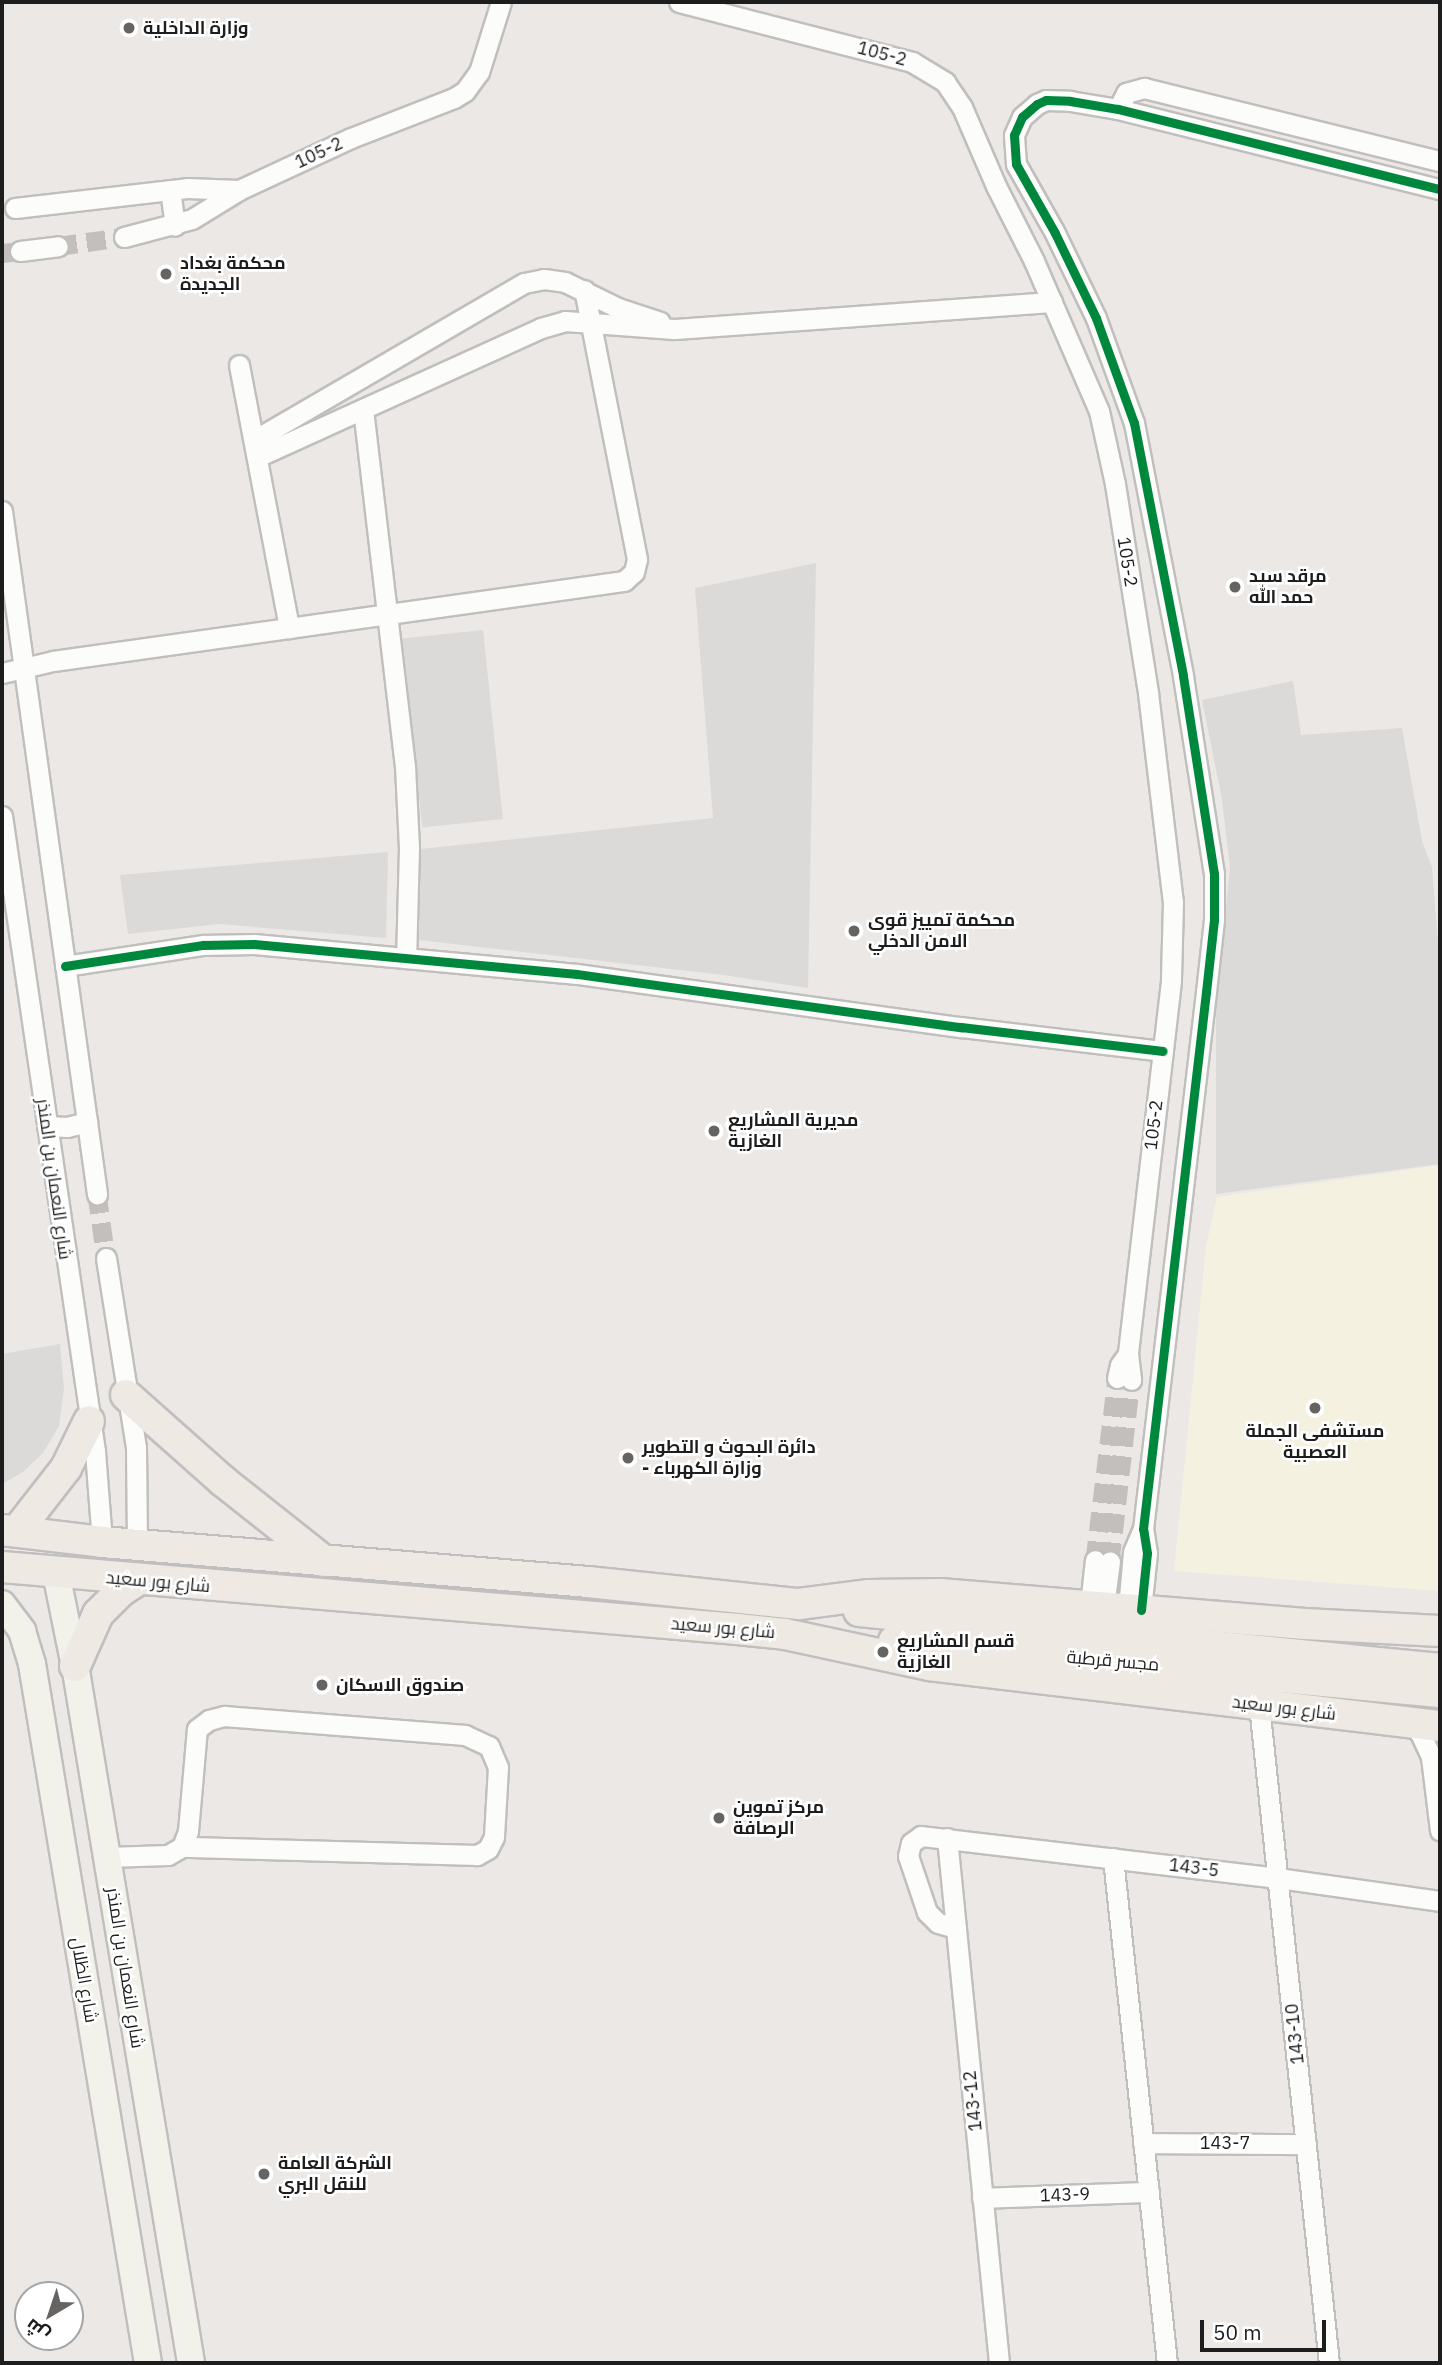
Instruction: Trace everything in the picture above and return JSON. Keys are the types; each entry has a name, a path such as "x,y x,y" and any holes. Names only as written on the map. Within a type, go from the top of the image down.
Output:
{"main road":[{"path":"126,1395 223,1481 325,1561"},
{"path":"9,1531 66,1468 89,1421"},
{"name":"شارع بور سعيد","path":"9,1531 102,1542 588,1582 799,1604 869,1595 916,1594 1305,1624 1440,1631"},
{"name":"شارع بور سعيد","path":"2,1567 785,1634 929,1665 1440,1726"},
{"path":"75,1666 98,1614 114,1596 138,1580"},
{"name":"مجسر قرطبة","path":"799,1604 1440,1669"},
{"name":"مجسر قرطبة","path":"785,1634 873,1639 1440,1692"}],"street":[{"name":"105-2","path":"124,237 175,226 209,211 239,190 465,91 480,72 501,2"},
{"name":"105-2","path":"679,2 912,62 937,75 957,98 1087,379 1106,435 1146,680 1173,902 1173,955 1124,1379"},
{"path":"1118,109 1126,93 1144,88 1440,161"},
{"path":"1116,1608 1147,1553 1143,1529 1214,920 1214,874 1183,675 1134,423 1096,318 1055,233 1016,164 1013,145 1022,117 1046,100 1118,109 1438,188 1440,168"},
{"name":"105-2","path":"15,208 204,187 239,190"},
{"path":"170,190 175,226"},
{"path":"8,252 58,246"},
{"path":"257,448 524,283 555,279 636,315 691,328"},
{"path":"2,673 53,661 618,584 634,572 637,559 584,290"},
{"path":"257,448 363,409 541,328 565,321 590,320 648,329 691,328 1052,302"},
{"path":"239,365 257,448 289,628"},
{"path":"363,409 408,807 406,958"},
{"path":"2,511 97,1194"},
{"name":"شارع النعمان بن المنذر","path":"2,816 99,1481 102,1542"},
{"path":"65,966 220,943 627,980 961,1027 1163,1051"},
{"path":"47,1126 67,1127 87,1122"},
{"path":"106,1258 138,1479 137,1544"},
{"path":"1102,1561 1116,1608"},
{"name":"شارع النعمان بن المنذر","path":"56,1573 75,1666 191,2363"},
{"name":"شارع الظلال","path":"2,1604 22,1631 32,1664 148,2363"},
{"name":"143-10","path":"1259,1705 1329,2363"},
{"path":"68,1887 109,1868 168,1856 182,1847 477,1854 488,1849 494,1837 498,1767 489,1746 465,1735 224,1716 216,1718 197,1729 188,1831 182,1847"},
{"path":"1411,1723 1436,1749 1440,1830"},
{"name":"143-5","path":"956,1928 938,1923 927,1912 908,1856 911,1843 921,1836 1278,1878 1440,1901"},
{"name":"143-12","path":"947,1838 999,2363"},
{"path":"1113,1858 1167,2363"},
{"name":"143-7","path":"1143,2143 1306,2144"},
{"name":"143-9","path":"982,2197 1149,2192"},
{"path":"139,2304 179,2297"}],"shaded area":[{"path":"816,563 808,988 724,975 419,940 421,849 713,818 695,588"},
{"path":"483,630 503,819 422,827 402,638"},
{"path":"1293,681 1301,735 1402,728 1422,841 1432,867 1440,971 1440,1164 1216,1194 1216,1008 1230,868 1222,799 1202,700"},
{"path":"388,852 386,938 219,924 128,934 120,875"},
{"name":"مستشفى الجملة العصبية","path":"1440,1165 1440,1591 1174,1571 1206,1246 1217,1197"},
{"path":"60,1344 64,1389 59,1426 43,1453 23,1472 2,1484 2,1354"}],"tunnel":[{"path":"58,246 124,237"},
{"path":"2,253 20,251"},
{"path":"97,1194 106,1258"},
{"path":"1095,1560 1117,1378"},
{"path":"1110,1561 1131,1380"}],"cycle path":[{"path":"1141,1610 1147,1553 1143,1529 1214,920 1214,874 1183,675 1134,423 1096,318 1055,233 1016,164 1014,135 1022,117 1037,104 1046,100 1070,101 1118,109 1440,189"},
{"path":"65,966 203,945 254,944 577,974 961,1027 1163,1051"}],"place":[{"name":"وزارة الداخلية","path":"129,28"},
{"name":"محكمة بغداد الجديدة","path":"166,274"},
{"name":"مرقد سيد حمد الله","path":"1235,587"},
{"name":"محكمة تمييز قوى الامن الدخلي","path":"854,931"},
{"name":"مديرية المشاريع الغازية","path":"714,1131"},
{"name":"مستشفى الجملة العصبية","path":"1315,1408"},
{"name":"دائرة البحوث و التطوير - وزارة الكهرباء","path":"628,1458"},
{"name":"قسم المشاريع الغازية","path":"883,1652"},
{"name":"صندوق الاسكان","path":"322,1685"},
{"name":"مركز تموين الرصافة","path":"719,1818"},
{"name":"الشركة العامة للنقل البري","path":"264,2174"}]}
